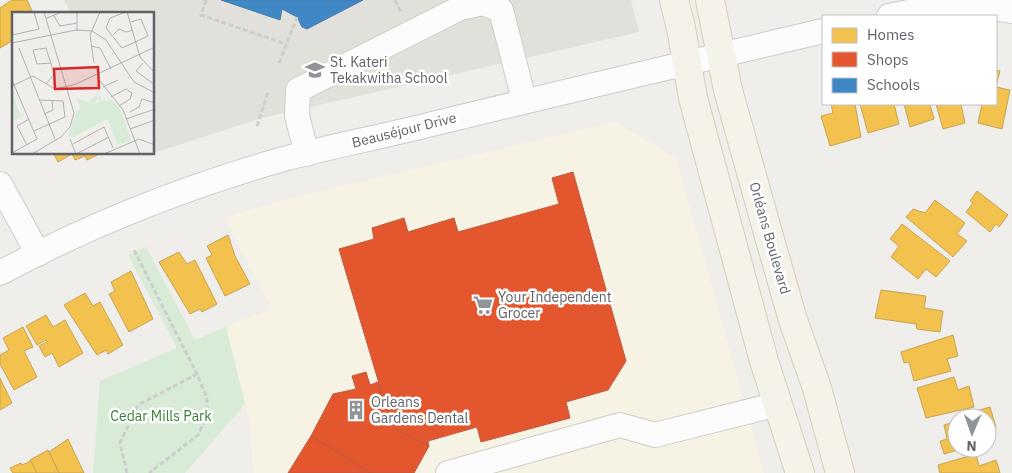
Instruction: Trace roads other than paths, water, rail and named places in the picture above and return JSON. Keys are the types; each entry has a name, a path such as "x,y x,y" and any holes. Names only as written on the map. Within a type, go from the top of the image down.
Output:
{"main road":[{"path":"674,0 688,63 693,98 778,404 800,473"},
{"name":"Orléans Boulevard","path":"710,0 728,90 793,320 817,388 840,473"}],"street":[{"path":"307,154 297,116 298,90 460,8 483,3 501,10 524,100"},
{"path":"896,15 953,7 1012,11"},
{"name":"Beauséjour Drive","path":"0,273 142,206 207,182 307,154 524,100 822,32"},
{"path":"0,184 38,254"},
{"path":"448,473 620,425 655,436 778,404"}],"place":[{"name":"St. Kateri Tekakwitha School","path":"315,70"},
{"name":"Your Independent Grocer","path":"483,305"},
{"name":"Orleans Gardens Dental","path":"356,410"}],"park label":[{"name":"Cedar Mills Park","path":"161,416"}]}
